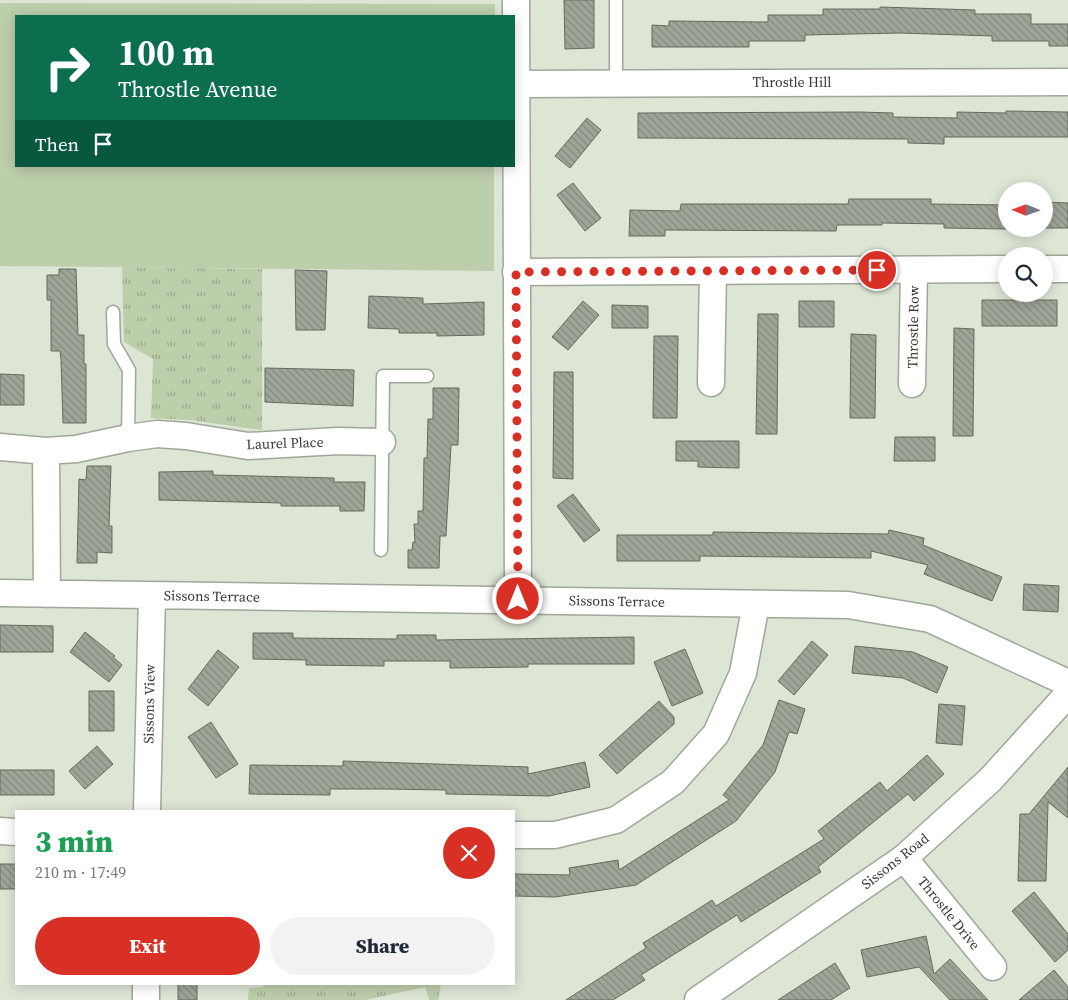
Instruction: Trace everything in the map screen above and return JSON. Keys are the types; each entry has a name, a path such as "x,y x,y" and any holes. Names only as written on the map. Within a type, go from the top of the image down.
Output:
{"street":[{"path":"516,0 518,599"},
{"name":"Throstle Hill","path":"516,84 616,82 1068,82"},
{"path":"516,272 998,269"},
{"path":"1053,269 1068,269"},
{"name":"Throstle Row","path":"912,384 914,270"},
{"path":"711,384 713,271"},
{"name":"Laurel Place","path":"0,447 46,451 76,449 158,434 186,436 248,446 338,441 382,442"},
{"path":"46,451 47,594"},
{"name":"Sissons Terrace","path":"0,593 848,605 930,619 1068,683"},
{"name":"Sissons View","path":"147,810 152,596"},
{"path":"515,835 555,835 616,820 673,782 716,734 743,673 756,604"},
{"name":"Sissons Road","path":"698,1000 904,858 990,780 1068,694"},
{"path":"0,832 15,832"},
{"name":"Throstle Drive","path":"904,858 993,967"},
{"path":"146,985 146,1000"}],"lane":[{"path":"616,0 616,82"},
{"path":"113,312 114,344 129,370 128,438"},
{"path":"381,550 383,376 427,376"}],"green space":[{"path":"0,3 495,4 495,15 15,15 15,167 494,167 494,271 0,266"},
{"path":"122,267 262,269 262,430 189,420 151,418 153,359 124,342"},
{"path":"264,985 441,985 438,1000 429,1000 425,987 365,1000 248,1000 249,988 263,987"}],"building":[{"path":"564,0 594,0 594,48 565,49"},
{"path":"880,7 975,10 975,14 1031,14 1031,24 1068,24 1068,46 1049,46 1049,41 992,41 992,36 900,33 805,35 805,41 749,41 749,47 652,47 652,25 669,26 669,21 768,22 768,15 823,15 823,9 880,9"},
{"path":"1006,111 1068,112 1068,137 944,137 944,144 908,143 908,139 638,138 638,113 860,112 893,113 893,117 957,118 957,112 1006,113"},
{"path":"587,118 601,130 570,168 555,156"},
{"path":"573,183 601,218 585,231 557,195"},
{"path":"849,199 931,199 931,204 998,205 998,229 944,228 944,224 882,223 882,225 837,225 836,231 665,230 665,236 629,236 630,210 680,211 681,204 848,204"},
{"path":"1053,202 1068,203 1068,228 1053,228"},
{"path":"59,269 76,269 78,335 84,335 84,364 86,364 86,423 63,423 60,351 51,351 51,300 47,300 47,275 59,275"},
{"path":"295,270 327,271 325,330 296,330"},
{"path":"369,296 423,298 423,304 484,302 484,335 437,336 437,333 399,333 399,329 368,328"},
{"path":"982,300 998,300 998,302 1053,302 1053,300 1057,300 1057,326 982,326"},
{"path":"583,301 599,315 568,350 552,337"},
{"path":"799,301 834,301 834,327 799,327"},
{"path":"612,305 648,306 648,328 612,328"},
{"path":"758,314 778,314 777,434 756,434"},
{"path":"954,328 974,329 973,436 953,436"},
{"path":"851,334 876,335 875,418 850,418"},
{"path":"654,336 678,336 677,418 653,418"},
{"path":"265,368 354,370 353,406 265,402"},
{"path":"554,372 573,372 573,479 553,478"},
{"path":"0,374 24,375 24,405 0,405"},
{"path":"433,388 459,388 458,445 451,445 446,536 440,536 439,568 408,568 408,550 412,550 413,542 415,542 414,524 418,524 418,511 423,511 424,458 427,458 428,419 433,419"},
{"path":"895,437 935,437 935,461 894,461"},
{"path":"676,441 739,441 739,468 698,467 698,461 676,461"},
{"path":"87,466 111,466 109,526 112,526 112,553 97,552 97,563 77,563 79,479 86,480"},
{"path":"213,471 213,475 334,478 334,482 365,482 364,511 340,511 340,506 281,506 281,503 159,500 159,472"},
{"path":"573,494 600,530 584,542 557,506"},
{"path":"889,530 924,538 923,545 1002,577 992,601 924,574 928,565 871,551 871,558 700,556 700,561 617,561 617,535 713,535 713,532 888,534"},
{"path":"1024,584 1059,586 1058,612 1023,610"},
{"path":"0,625 53,626 53,652 0,652"},
{"path":"85,632 115,656 113,657 122,665 109,682 70,652"},
{"path":"253,633 293,633 293,638 397,639 397,635 436,635 436,640 634,637 634,664 528,664 528,667 450,668 450,661 384,661 384,666 306,665 306,660 253,659"},
{"path":"812,641 828,655 794,695 778,681"},
{"path":"855,646 913,652 948,667 937,693 903,678 852,673"},
{"path":"685,649 703,693 672,706 654,662"},
{"path":"218,650 239,667 208,706 188,689"},
{"path":"89,691 114,691 114,731 89,731"},
{"path":"779,700 805,709 797,734 789,732 775,772 736,821 636,885 555,897 515,896 515,874 570,875 569,868 618,860 619,870 729,800 723,795 763,745"},
{"path":"659,701 674,717 674,724 617,774 599,755"},
{"path":"939,704 965,706 962,745 936,743"},
{"path":"211,722 238,764 216,778 188,737"},
{"path":"97,746 113,764 85,789 69,771"},
{"path":"927,755 944,774 914,801 908,794 818,867 821,872 741,922 737,915 641,975 645,980 613,1000 566,1000 646,948 643,943 712,900 716,906 824,839 818,831 880,782 887,791"},
{"path":"343,761 528,767 528,774 585,762 590,787 549,796 446,794 446,790 384,789 330,789 330,795 249,794 250,765 343,766"},
{"path":"1068,767 1068,818 1048,802 1046,881 1018,881 1020,814 1029,814"},
{"path":"0,770 54,770 54,795 0,795"},
{"path":"0,864 15,864 15,889 0,889"},
{"path":"1034,892 1068,934 1068,950 1055,962 1012,911"},
{"path":"926,936 934,974 950,959 988,1000 950,1000 919,967 867,977 861,950"},
{"path":"835,963 850,988 831,1000 778,1000"},
{"path":"1054,970 1068,987 1068,1000 1019,1000"},
{"path":"178,985 197,985 197,1000 178,1000"}],"route":[{"path":"518,599 516,272 877,270"}]}
